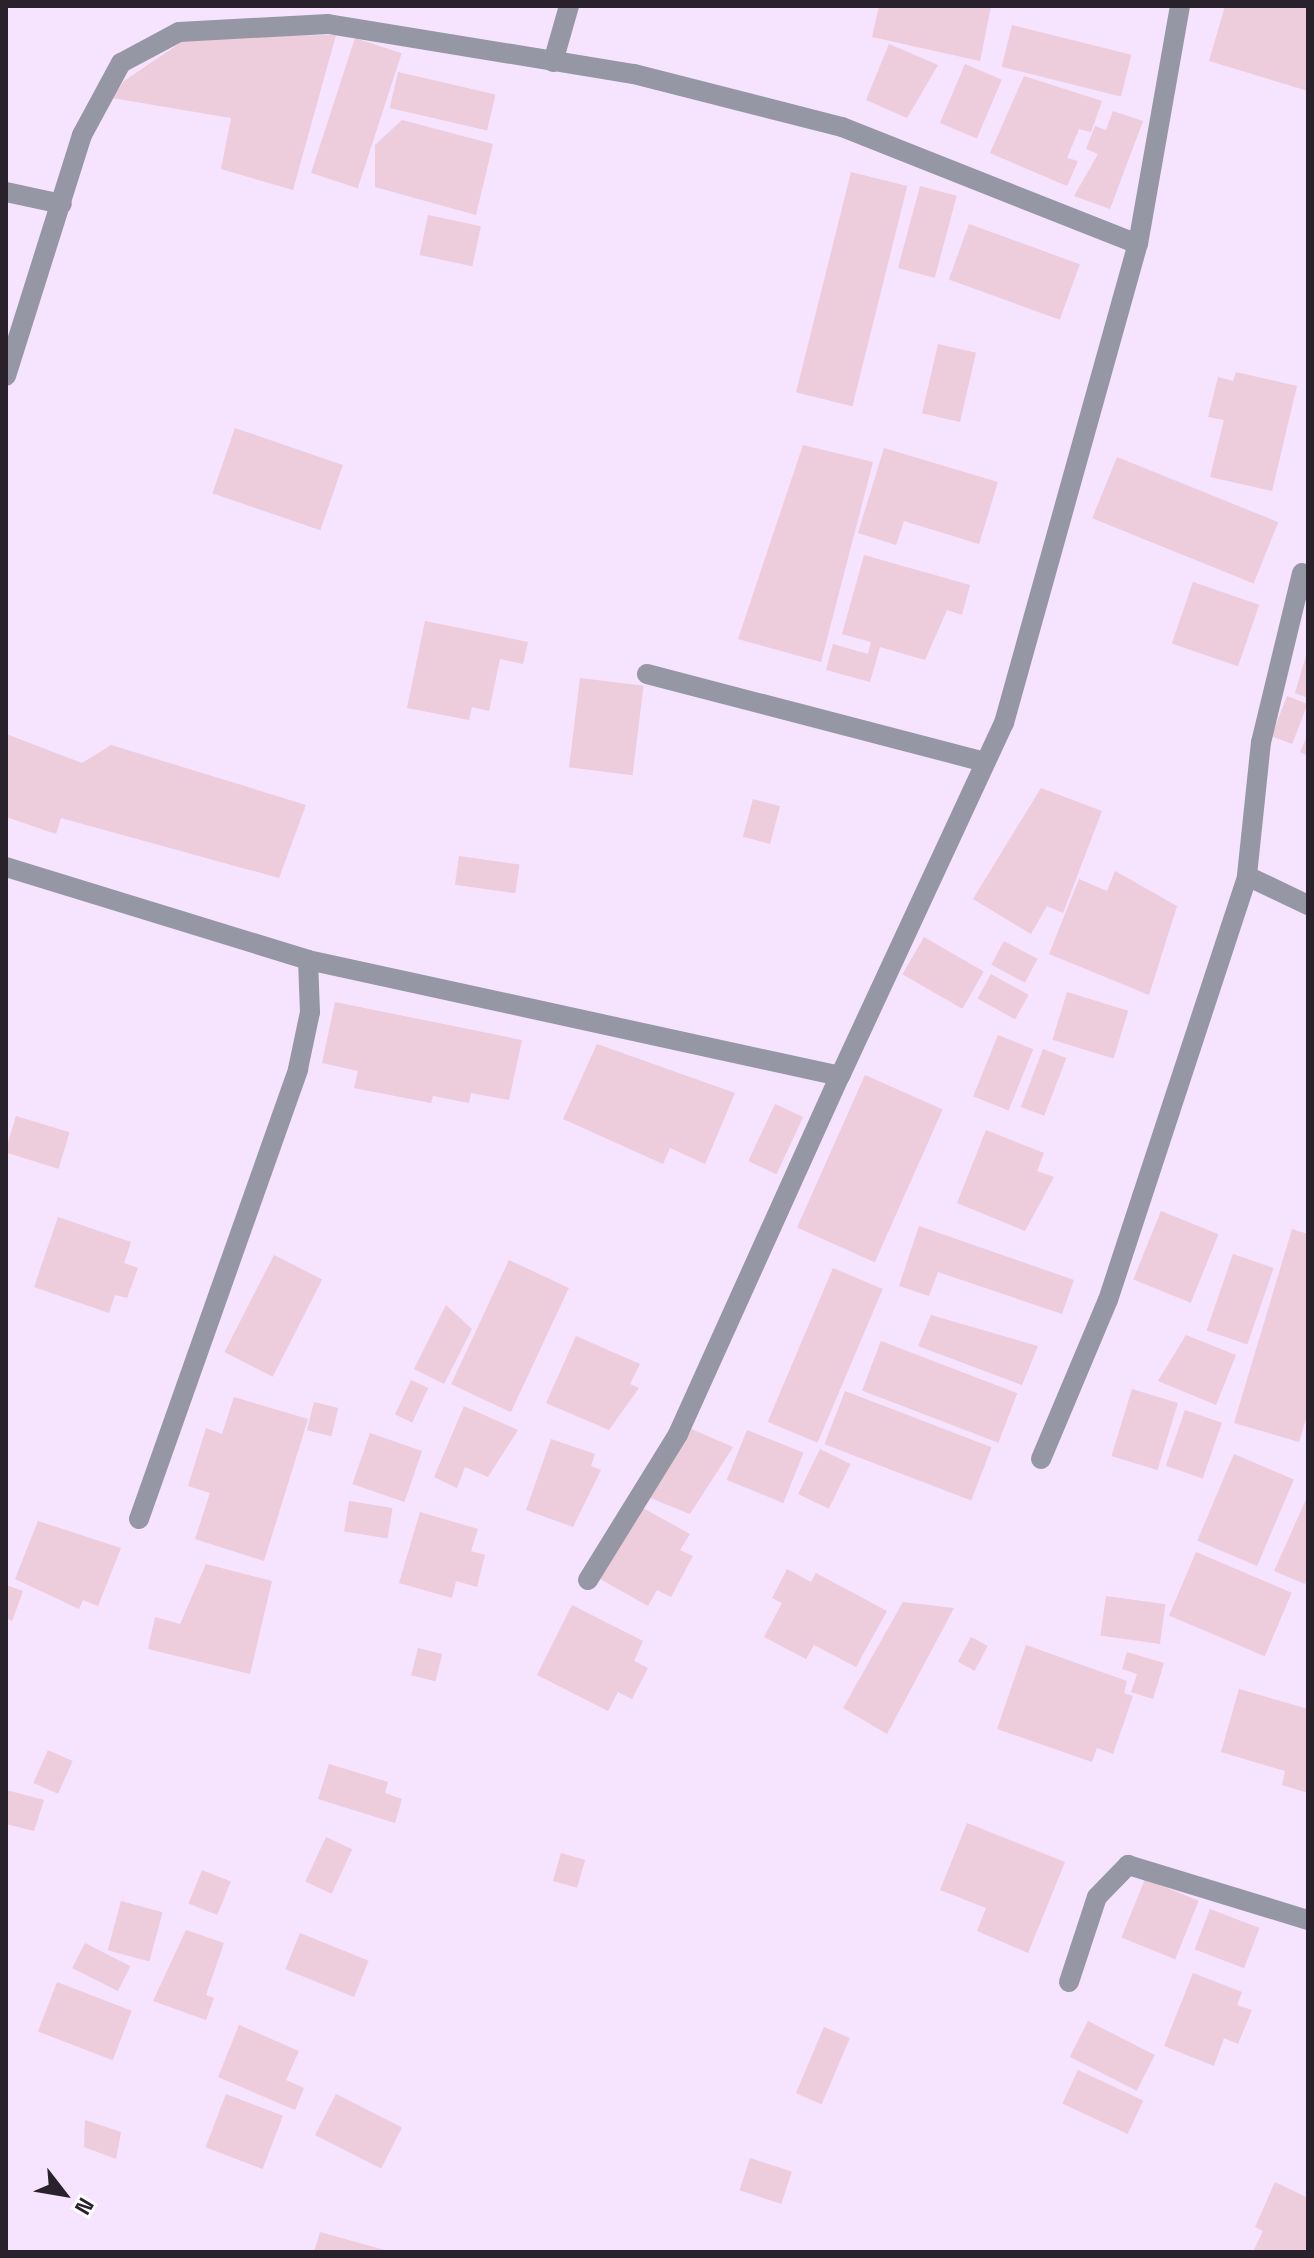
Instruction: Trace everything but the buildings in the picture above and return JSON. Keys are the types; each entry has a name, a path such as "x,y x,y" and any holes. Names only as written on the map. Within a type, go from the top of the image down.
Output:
{"street":[{"path":"553,62 569,6"},
{"path":"588,1580 678,1434 1004,723 1138,244 1180,6"},
{"path":"6,376 82,135 121,63 179,32 328,24 634,74 842,127 1138,244"},
{"path":"6,192 62,204"},
{"path":"1041,1459 1117,1272 1247,876 1261,742 1302,573"},
{"path":"647,674 985,762"},
{"path":"6,867 308,960 840,1076"},
{"path":"1247,876 1308,905"},
{"path":"139,1519 298,1069 310,1012 308,960"},
{"path":"1069,1982 1097,1897 1128,1865 1308,1920"}]}
